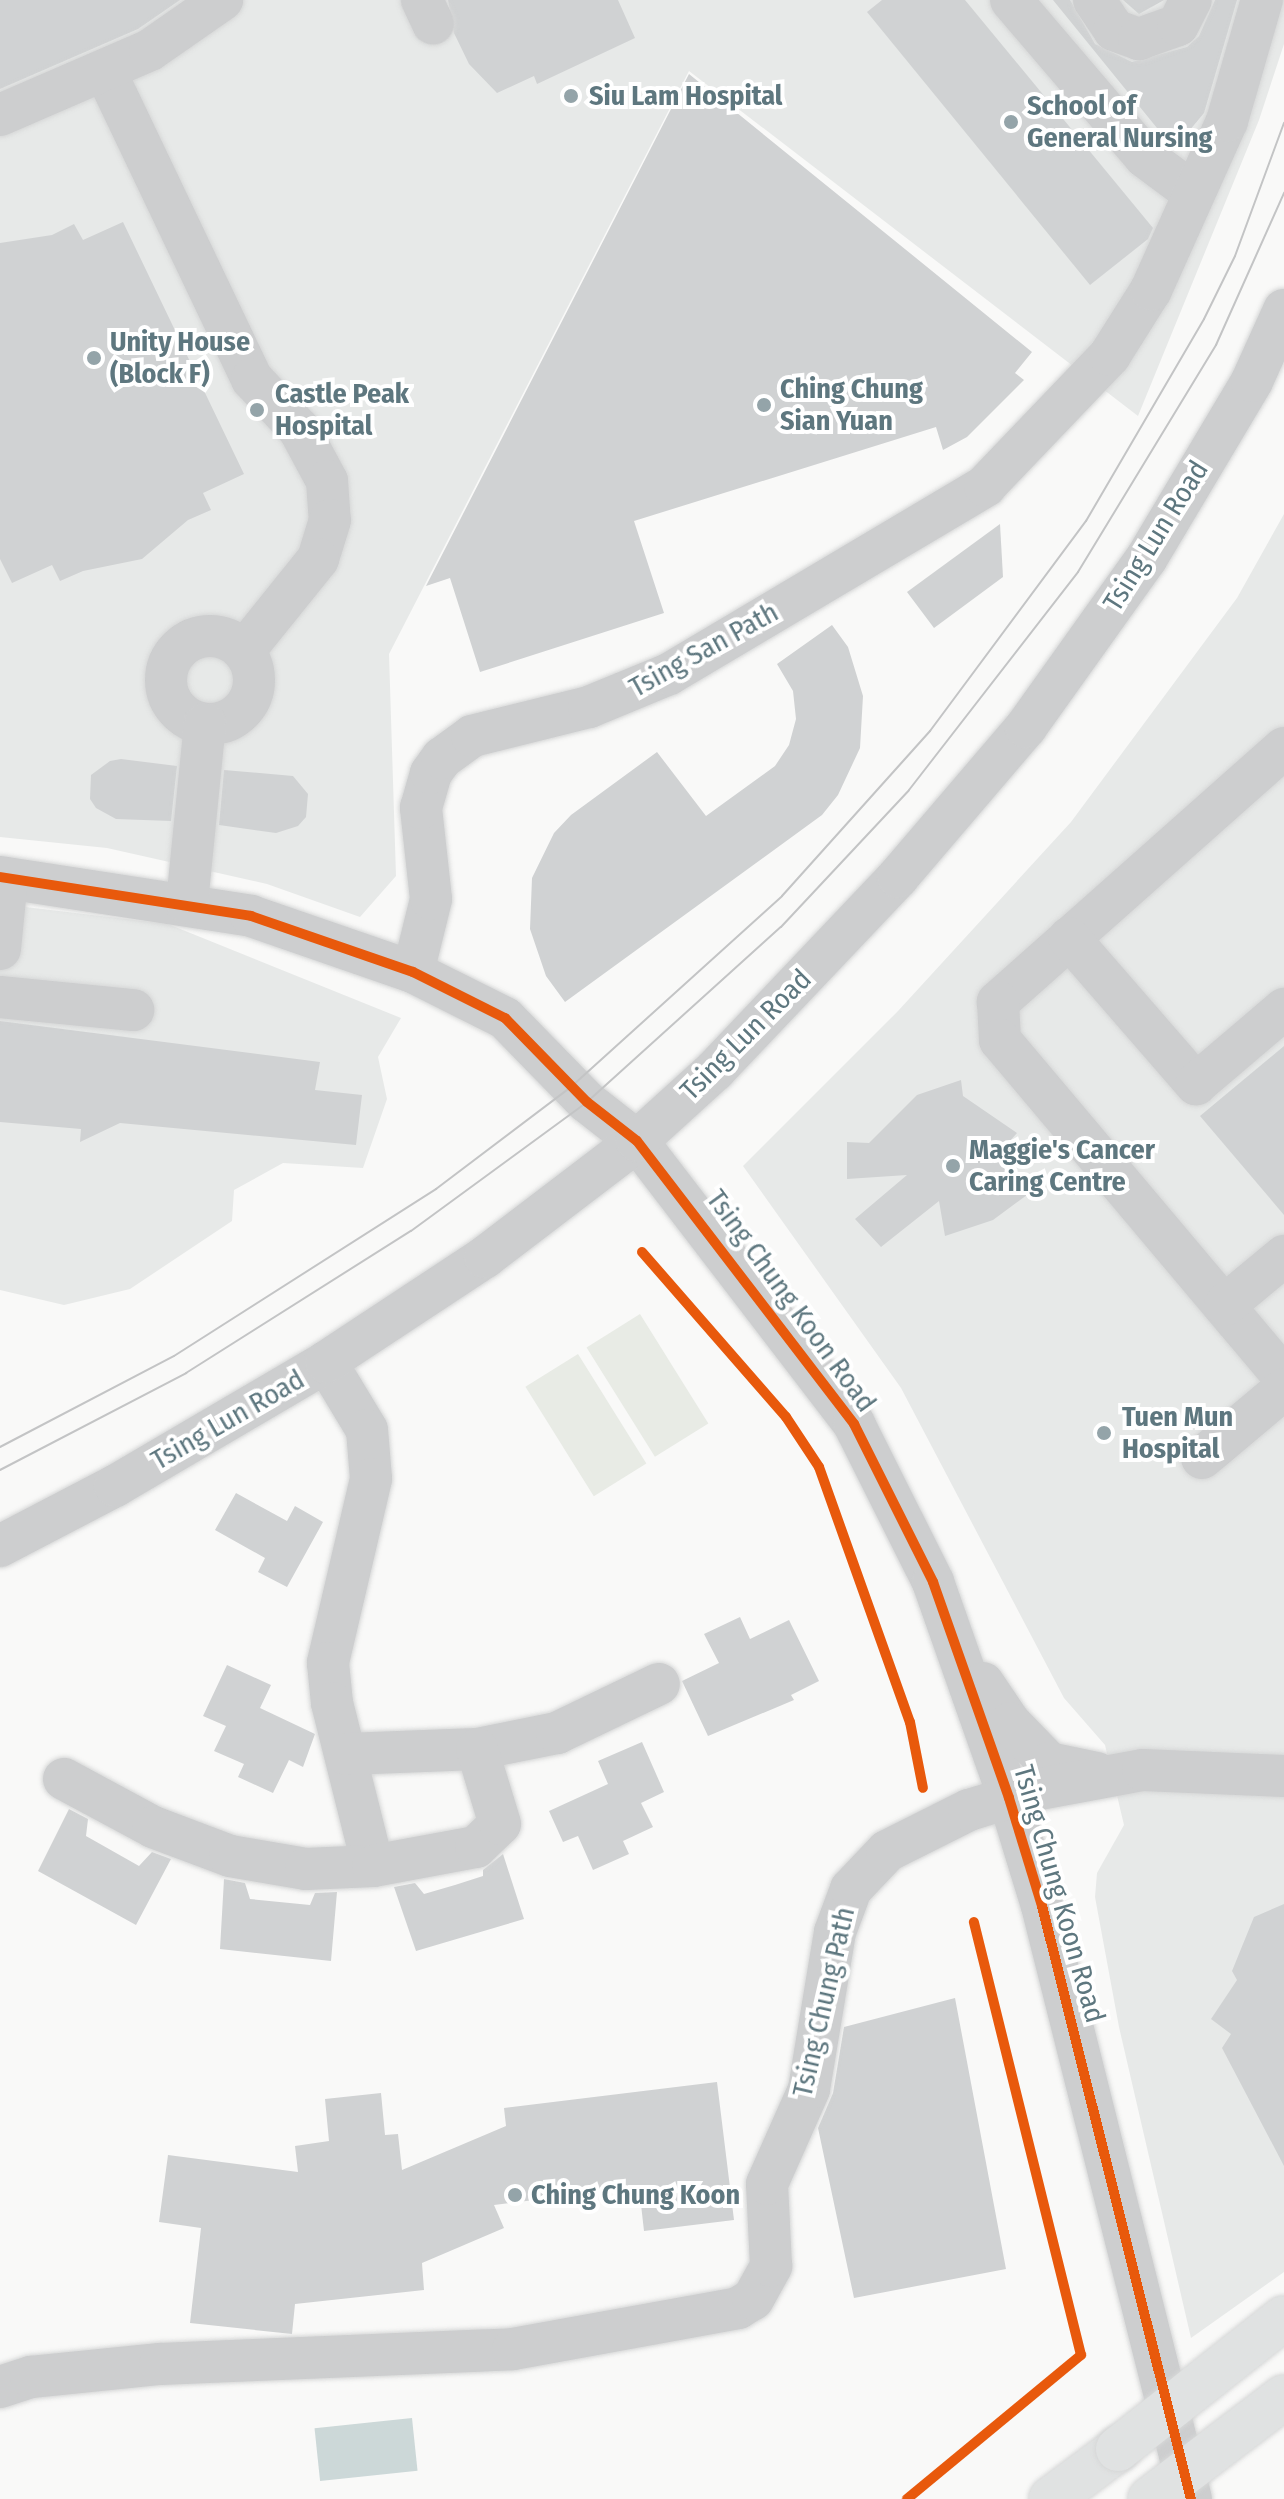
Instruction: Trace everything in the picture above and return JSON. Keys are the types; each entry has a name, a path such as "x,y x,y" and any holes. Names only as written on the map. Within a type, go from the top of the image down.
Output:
{"main road":[{"path":"1051,2499 1284,2318"},
{"path":"1150,2499 1284,2397"}],"street":[{"path":"0,115 106,73 197,22 222,0"},
{"path":"1011,0 1145,157 1192,192"},
{"path":"1094,0 1114,30 1139,39 1178,25 1191,0"},
{"name":"Tsing San Path","path":"413,972 431,899 422,827 424,790 442,758 456,746 483,733 629,692 706,654 985,486 1110,355 1151,290 1192,192 1227,121 1262,0"},
{"path":"106,73 252,379 299,429 327,481 330,520 318,559 244,651"},
{"name":"Tsing Lun Road","path":"0,1546 115,1486 326,1362 485,1257 637,1141 715,1070 898,877 1026,727 1146,559 1252,381 1284,310"},
{"path":"208,635 221,636 244,651 254,675 249,701 231,719 205,724 192,721 172,704 165,678 174,653 208,635"},
{"path":"187,903 205,724"},
{"path":"1284,748 998,1002 1000,1040 1284,1377"},
{"path":"0,949 4,878"},
{"name":"Tsing Chung Koon Road","path":"4,878 187,903 251,916 413,972 505,1018 587,1102 637,1141 854,1424 933,1582 1009,1798 1042,1906 1191,2499"},
{"path":"1069,938 1196,1084 1284,1009"},
{"path":"0,997 133,1010"},
{"path":"1225,1305 1284,1256"},
{"path":"326,1362 367,1430 371,1479 328,1663 373,1866"},
{"path":"1202,1458 1284,1389"},
{"name":"Tsing Chung Koon Road","path":"952,1635 1010,1723 1049,1763 1080,1774 1133,1772"},
{"path":"346,1754 477,1749 557,1733 659,1684"},
{"path":"64,1779 153,1827 230,1856 306,1869 373,1866 476,1847 500,1824 477,1749"},
{"path":"1133,1772 1284,1776"},
{"name":"Tsing Chung Path","path":"0,2387 31,2377 160,2364 513,2349 717,2311 753,2299 771,2266 767,2184 809,2089 835,1932 851,1889 887,1851 969,1810 1009,1798 1133,1772"}],"shaded area":[{"name":"Castle Peak Hospital","path":"0,0 1284,0 1284,44 1259,120 1138,416 689,71 389,654 396,876 360,917 267,884 107,848 0,837"},
{"name":"Tuen Mun Hospital","path":"1284,514 1284,2272 1191,2338 1119,2027 1095,1897 1097,1873 1124,1825 1105,1745 1064,1698 901,1388 743,1166 898,1011 1071,822 1237,598"},
{"path":"0,904 168,924 401,1018 378,1057 387,1099 363,1168 283,1163 234,1190 232,1221 130,1289 64,1305 0,1290"},
{"path":"640,1314 708,1423 655,1457 587,1347"},
{"path":"578,1354 646,1463 594,1496 525,1387"},
{"path":"412,2418 418,2471 320,2481 315,2428"}],"building":[{"path":"0,0 180,0 138,29 0,89"},
{"path":"448,0 618,0 635,38 537,84 534,76 497,93 469,64 454,33"},
{"name":"School of General Nursing","path":"882,0 965,0 1153,228 1148,239 1090,285 867,12"},
{"path":"1053,0 1070,0 1095,44 1132,62 1187,47 1199,36 1215,0 1237,0 1204,113 1174,149"},
{"path":"1123,0 1164,0 1139,14"},
{"name":"Ching Chung Sian Yuan","path":"689,74 1032,352 1015,373 1024,380 967,437 943,450 936,427 634,521 664,613 480,672 450,578 426,586"},
{"name":"Unity House (Block F)","path":"123,222 244,474 203,493 211,510 188,520 142,559 83,571 60,581 52,565 12,583 0,559 0,243 52,235 74,224 83,240"},
{"path":"1000,524 1003,577 934,628 907,592"},
{"path":"832,625 848,647 863,696 860,748 838,795 822,815 565,1002 546,976 530,929 532,878 554,833 571,815 657,752 706,816 775,766 789,745 796,719 793,691 777,664"},
{"path":"121,759 177,766 171,821 116,819 96,808 90,799 91,775 110,761"},
{"path":"224,770 293,776 308,794 306,817 298,826 276,833 219,825"},
{"path":"0,1021 320,1062 315,1090 362,1095 356,1145 120,1123 80,1142 81,1129 0,1122"},
{"path":"1284,1046 1284,1215 1200,1116"},
{"name":"Maggie's Cancer Caring Centre","path":"961,1080 963,1096 1017,1133 995,1158 1027,1195 993,1220 945,1236 939,1201 881,1247 855,1219 907,1175 847,1179 847,1142 869,1143 917,1095"},
{"path":"236,1493 287,1521 295,1506 323,1522 287,1587 258,1572 265,1558 215,1530"},
{"path":"740,1617 750,1639 789,1620 819,1681 791,1695 794,1700 708,1736 682,1681 719,1663 704,1634"},
{"path":"227,1665 271,1685 260,1708 315,1734 303,1767 289,1760 273,1793 238,1777 244,1764 214,1751 226,1726 203,1716"},
{"path":"642,1742 664,1792 641,1803 653,1827 623,1841 629,1854 593,1870 578,1836 563,1842 549,1811 608,1784 598,1761"},
{"path":"69,1809 88,1819 86,1836 139,1866 152,1852 171,1859 136,1925 38,1871"},
{"path":"503,1854 524,1919 416,1951 394,1887 415,1883 424,1894 455,1885 483,1876 483,1870"},
{"path":"224,1879 245,1883 250,1899 310,1905 315,1893 337,1892 331,1961 220,1949"},
{"path":"1284,1904 1284,2166 1222,2048 1231,2034 1211,2019 1237,1980 1232,1971 1254,1917"},
{"path":"955,1998 1006,2269 854,2298 818,2128 833,2093 844,2027"},
{"path":"717,2082 734,2220 644,2231 639,2187 494,2205 504,2228 422,2263 424,2290 295,2304 292,2334 190,2323 201,2228 159,2222 168,2155 298,2172 295,2146 329,2141 325,2099 381,2093 385,2135 398,2134 402,2170 506,2126 504,2108"}],"tram line":[{"path":"0,1447 174,1356 436,1189 572,1086 782,896 930,731 1086,521 1204,319 1235,256 1284,123"},
{"path":"0,1470 186,1373 411,1231 587,1102 781,927 909,790 1078,572 1216,345 1284,193"}],"cycle path":[{"path":"0,877 251,916 413,972 505,1018 587,1102 637,1141 854,1424 933,1582 1009,1798 1042,1906 1191,2499"},
{"path":"642,1252 786,1417 819,1467 910,1722 923,1788"},
{"path":"907,2499 1081,2355 974,1922"}],"place":[{"name":"Siu Lam Hospital","path":"571,96"},
{"name":"School of General Nursing","path":"1011,122"},
{"name":"Unity House (Block F)","path":"94,358"},
{"name":"Ching Chung Sian Yuan","path":"764,405"},
{"name":"Castle Peak Hospital","path":"257,410"},
{"name":"Maggie's Cancer Caring Centre","path":"953,1166"},
{"name":"Tuen Mun Hospital","path":"1104,1433"},
{"name":"Ching Chung Koon","path":"515,2195"}]}
